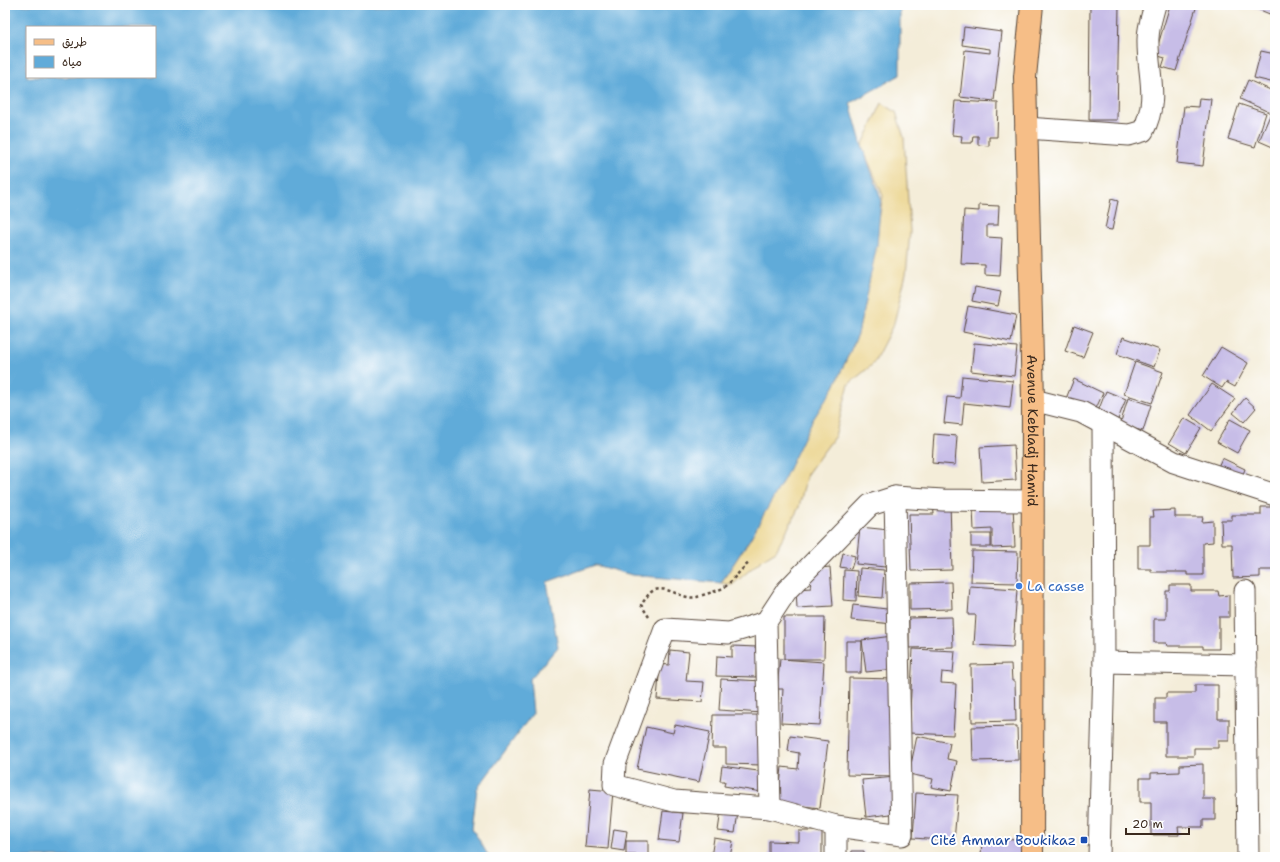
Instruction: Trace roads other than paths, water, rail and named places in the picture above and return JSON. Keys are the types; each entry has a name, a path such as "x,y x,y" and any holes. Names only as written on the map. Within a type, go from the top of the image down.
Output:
{"main road":[{"name":"Avenue Kebladj Hamid","path":"1032,5 1025,77 1033,400 1032,857"}],"street":[{"path":"1026,128 1129,135 1143,131 1149,118 1153,90 1148,38 1155,5"},
{"path":"1033,400 1081,412 1174,462 1275,495"},
{"path":"1099,857 1104,662 1103,424"},
{"path":"766,622 729,633 665,629 615,764 614,785 674,801 770,808 836,826 902,835 895,497"},
{"path":"770,808 766,622 787,590 870,505 895,497 943,500 1032,501"},
{"path":"1245,591 1248,857"},
{"path":"1104,662 1246,664"},
{"path":"836,826 836,857"}],"water":[{"path":"5,5 900,5 900,75 850,103 862,146 881,198 877,245 858,334 834,387 812,421 785,477 750,539 721,583 632,575 595,565 547,582 558,647 530,679 533,713 477,789 472,828 489,857 5,857"}],"place":[{"name":"La casse","path":"1019,586"},
{"name":"Cité Ammar Boukikaz","path":"1084,840"}]}
